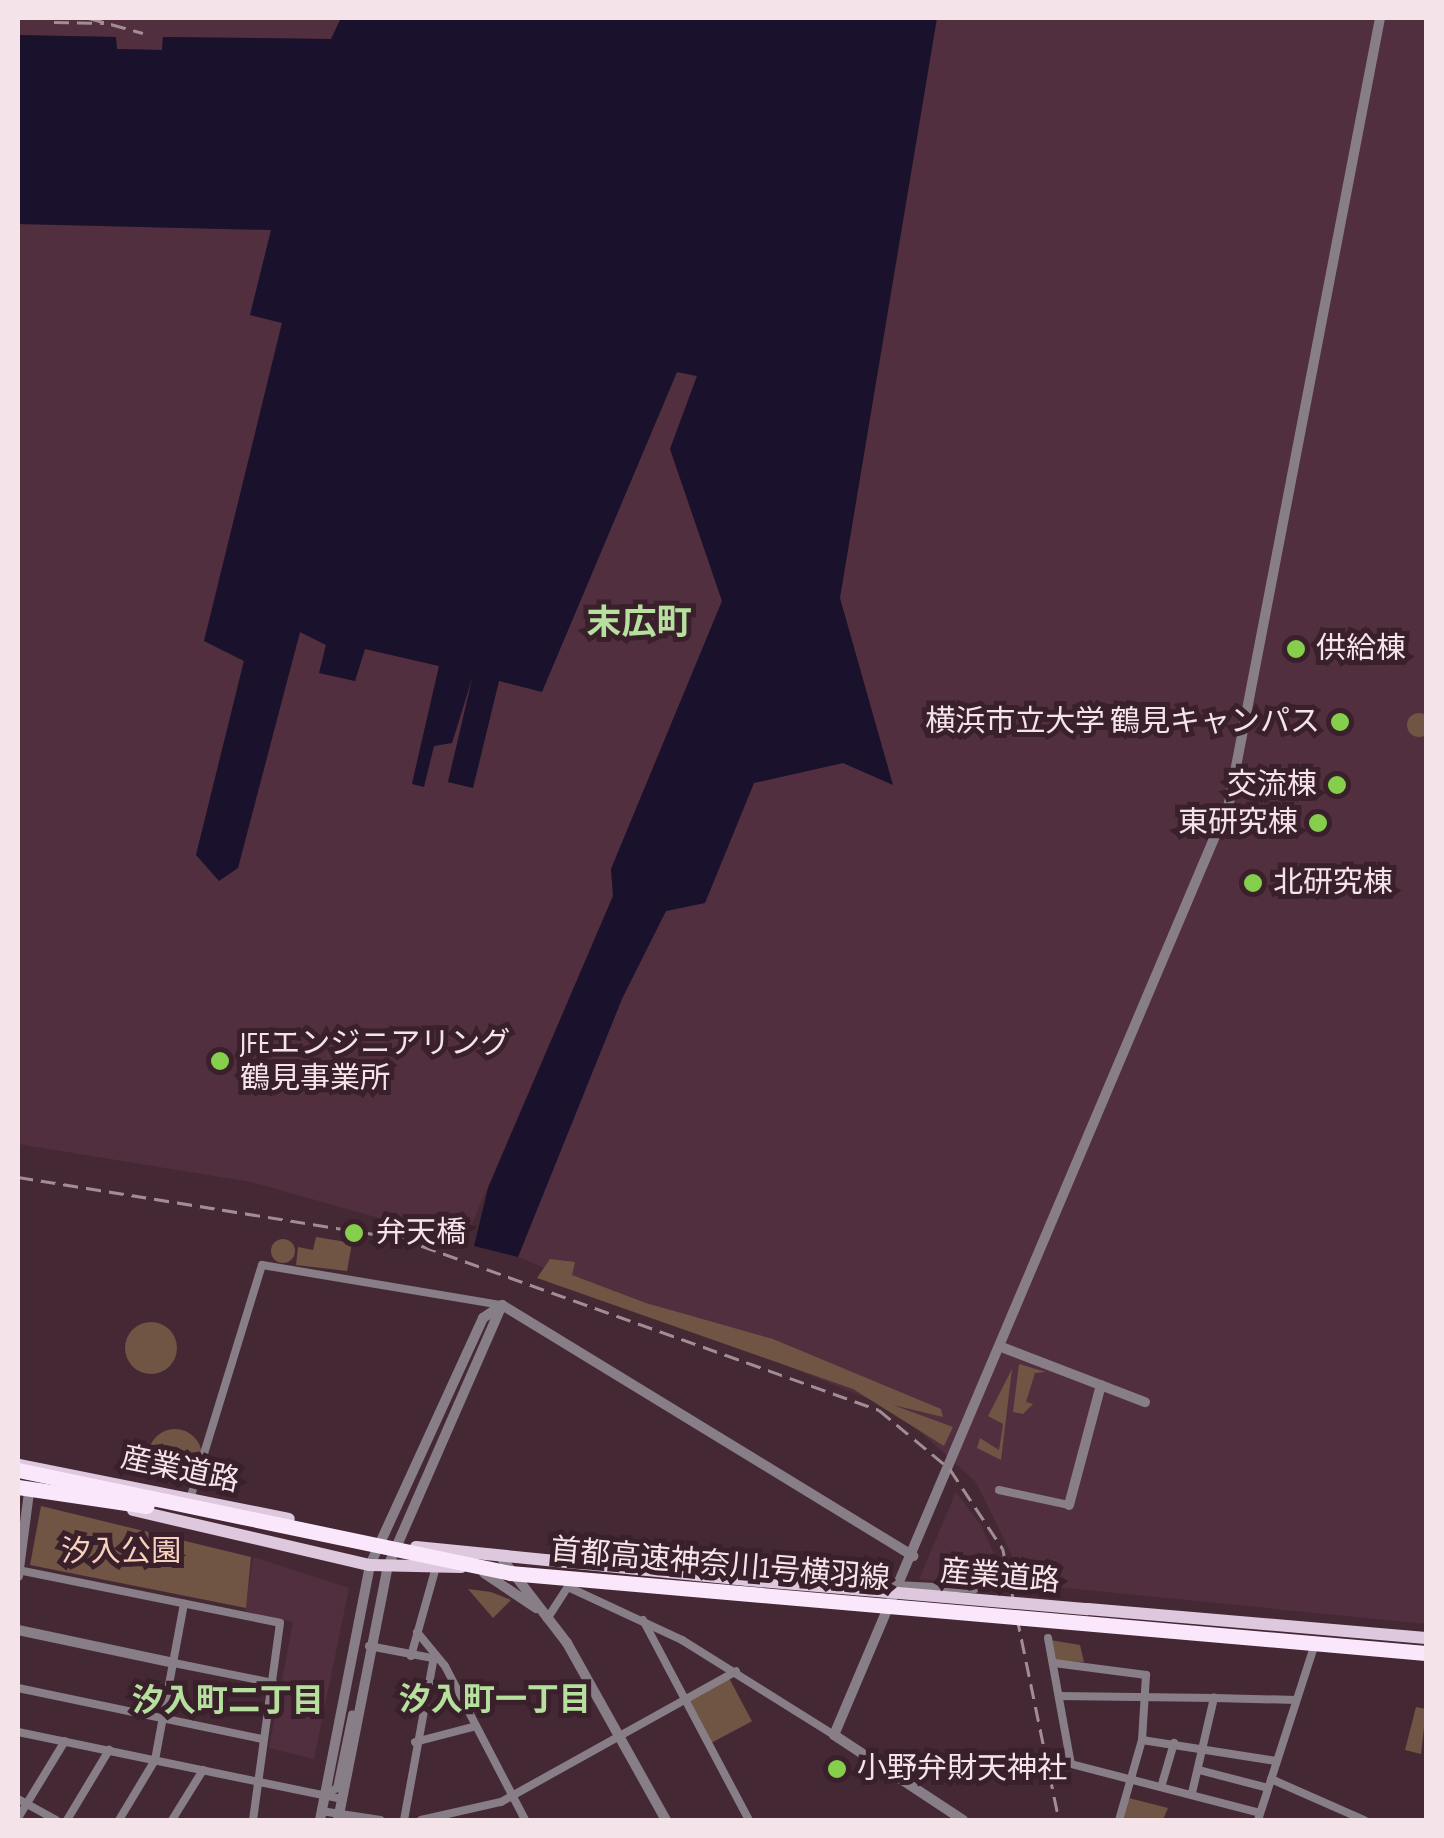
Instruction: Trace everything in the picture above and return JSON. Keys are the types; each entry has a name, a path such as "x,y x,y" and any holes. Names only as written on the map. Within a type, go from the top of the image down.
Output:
{"highway":[{"name":"首都高速神奈川1号横羽線","path":"18,1468 510,1573 1426,1653"},
{"name":"首都高速神奈川1号横羽線","path":"21,1491 509,1583 1426,1663"}],"main road":[{"name":"産業道路","path":"18,1468 191,1496 391,1544 746,1580 1426,1638"},
{"name":"産業道路","path":"21,1491 183,1522 370,1565 516,1568 576,1564"}],"street":[{"path":"834,1735 1004,1348 1228,804 1380,18"},
{"path":"183,1522 262,1265 502,1305 913,1556"},
{"path":"324,1795 337,1788 391,1544 502,1305"},
{"path":"1004,1348 1145,1402"},
{"path":"999,1490 1068,1505 1101,1385"},
{"path":"21,1491 18,1572 280,1624 253,1820"},
{"path":"380,1820 322,1817 370,1565 391,1544"},
{"path":"499,1556 516,1568 666,1820"},
{"path":"548,1619 568,1587 576,1564"},
{"path":"410,1656 436,1567"},
{"path":"472,1568 548,1619"},
{"path":"746,1580 776,1572 975,1589"},
{"path":"568,1587 643,1620 736,1671 963,1820"},
{"path":"120,1820 156,1760 184,1604"},
{"path":"643,1620 748,1820"},
{"path":"18,1630 273,1682"},
{"path":"1048,1638 1071,1764 1162,1784 1259,1817 1320,1630"},
{"path":"417,1632 473,1726 508,1798 524,1820"},
{"path":"369,1646 436,1660"},
{"path":"404,1820 415,1742 436,1660"},
{"path":"1054,1663 1146,1675 1142,1740 1126,1775 1119,1820"},
{"path":"421,1820 443,1818 508,1798 736,1671"},
{"path":"18,1688 263,1739"},
{"path":"1059,1696 1146,1692 1296,1700"},
{"path":"1192,1793 1206,1746 1214,1698"},
{"path":"338,1817 352,1715"},
{"path":"415,1742 473,1726"},
{"path":"18,1732 341,1799"},
{"path":"1142,1740 1206,1746 1276,1762"},
{"path":"18,1818 22,1801 65,1741"},
{"path":"1162,1784 1174,1743"},
{"path":"67,1820 110,1750"},
{"path":"173,1820 203,1770"},
{"path":"1199,1770 1270,1783 1364,1820"},
{"path":"22,1801 56,1820"},
{"path":"476,1808 480,1820"}],"shaded area":[{"path":"18,18 341,18 331,39 163,37 162,50 117,49 115,37 18,35"},
{"path":"341,18 937,18 840,598 893,785 843,763 754,783 705,903 666,911 622,999 518,1257 474,1246 488,1188 613,896 611,869 722,601 670,449 697,376 677,372 542,692 499,681 473,788 448,782 473,675 452,743 434,746 424,787 412,784 439,666 365,649 355,681 319,673 326,645 300,632 238,868 219,881 196,855 244,661 204,641 282,323 250,315 271,230 18,224 18,35 116,37 117,49 162,50 163,37 331,39"},
{"path":"935,18 1426,18 1426,1624 1026,1584 976,1482 896,1410 518,1257 622,998 666,911 705,903 754,783 843,763 892,784 836,602"},
{"path":"18,224 271,230 251,314 282,322 205,641 244,660 196,855 290,671 300,632 326,644 320,673 354,681 365,649 439,666 412,783 424,786 434,745 452,743 474,675 448,782 473,787 499,681 542,691 677,372 697,376 670,449 722,601 611,869 613,896 464,1242 251,1182 18,1144"},
{"path":"956,1492 982,1527 1009,1587 919,1579"},
{"path":"253,1557 349,1588 314,1759 269,1748 293,1622 245,1611"}],"green space":[{"path":"1419,713 1428,716 1428,734 1419,737 1410,734 1407,725 1410,716"},
{"path":"316,1237 352,1243 347,1271 296,1265 298,1247 313,1250"},
{"path":"283,1239 292,1242 292,1260 283,1263 274,1260 271,1251 274,1242"},
{"path":"550,1259 575,1262 572,1275 646,1303 773,1339 941,1409 943,1417 893,1405 953,1427 944,1446 853,1389 537,1278"},
{"path":"151,1322 170,1329 177,1348 170,1367 151,1374 132,1367 125,1348 132,1329"},
{"path":"1019,1364 1046,1372 1035,1373 1026,1402 1033,1404 1023,1414 1013,1412"},
{"path":"1012,1369 1001,1460 977,1448 980,1438 999,1450 1003,1424 988,1416"},
{"path":"175,1429 194,1437 202,1456 194,1475 175,1483 156,1475 148,1456 156,1437"},
{"name":"汐入公園","path":"41,1506 251,1557 246,1608 30,1565"},
{"path":"468,1589 491,1592 511,1600 493,1618"},
{"path":"1050,1640 1080,1645 1084,1662 1055,1661"},
{"path":"729,1678 752,1721 711,1743 688,1700"},
{"path":"1416,1707 1426,1709 1421,1754 1405,1750"},
{"path":"1125,1797 1168,1808 1163,1820 1124,1820"}],"railway":[{"path":"89,18 143,33"},
{"path":"54,22 104,23"},
{"path":"18,1177 400,1238 879,1410 950,1469 1003,1549 1059,1820"}],"place":[{"name":"供給棟","path":"1296,649"},
{"name":"横浜市立大学 鶴見キャンパス","path":"1340,722"},
{"name":"交流棟","path":"1337,785"},
{"name":"東研究棟","path":"1318,823"},
{"name":"北研究棟","path":"1253,883"},
{"name":"JFEエンジニアリング 鶴見事業所","path":"220,1061"},
{"name":"弁天橋","path":"354,1233"},
{"name":"小野弁財天神社","path":"837,1769"}],"district":[{"name":"末広町","path":"639,624"},
{"name":"汐入町一丁目","path":"495,1701"},
{"name":"汐入町二丁目","path":"228,1702"}]}
